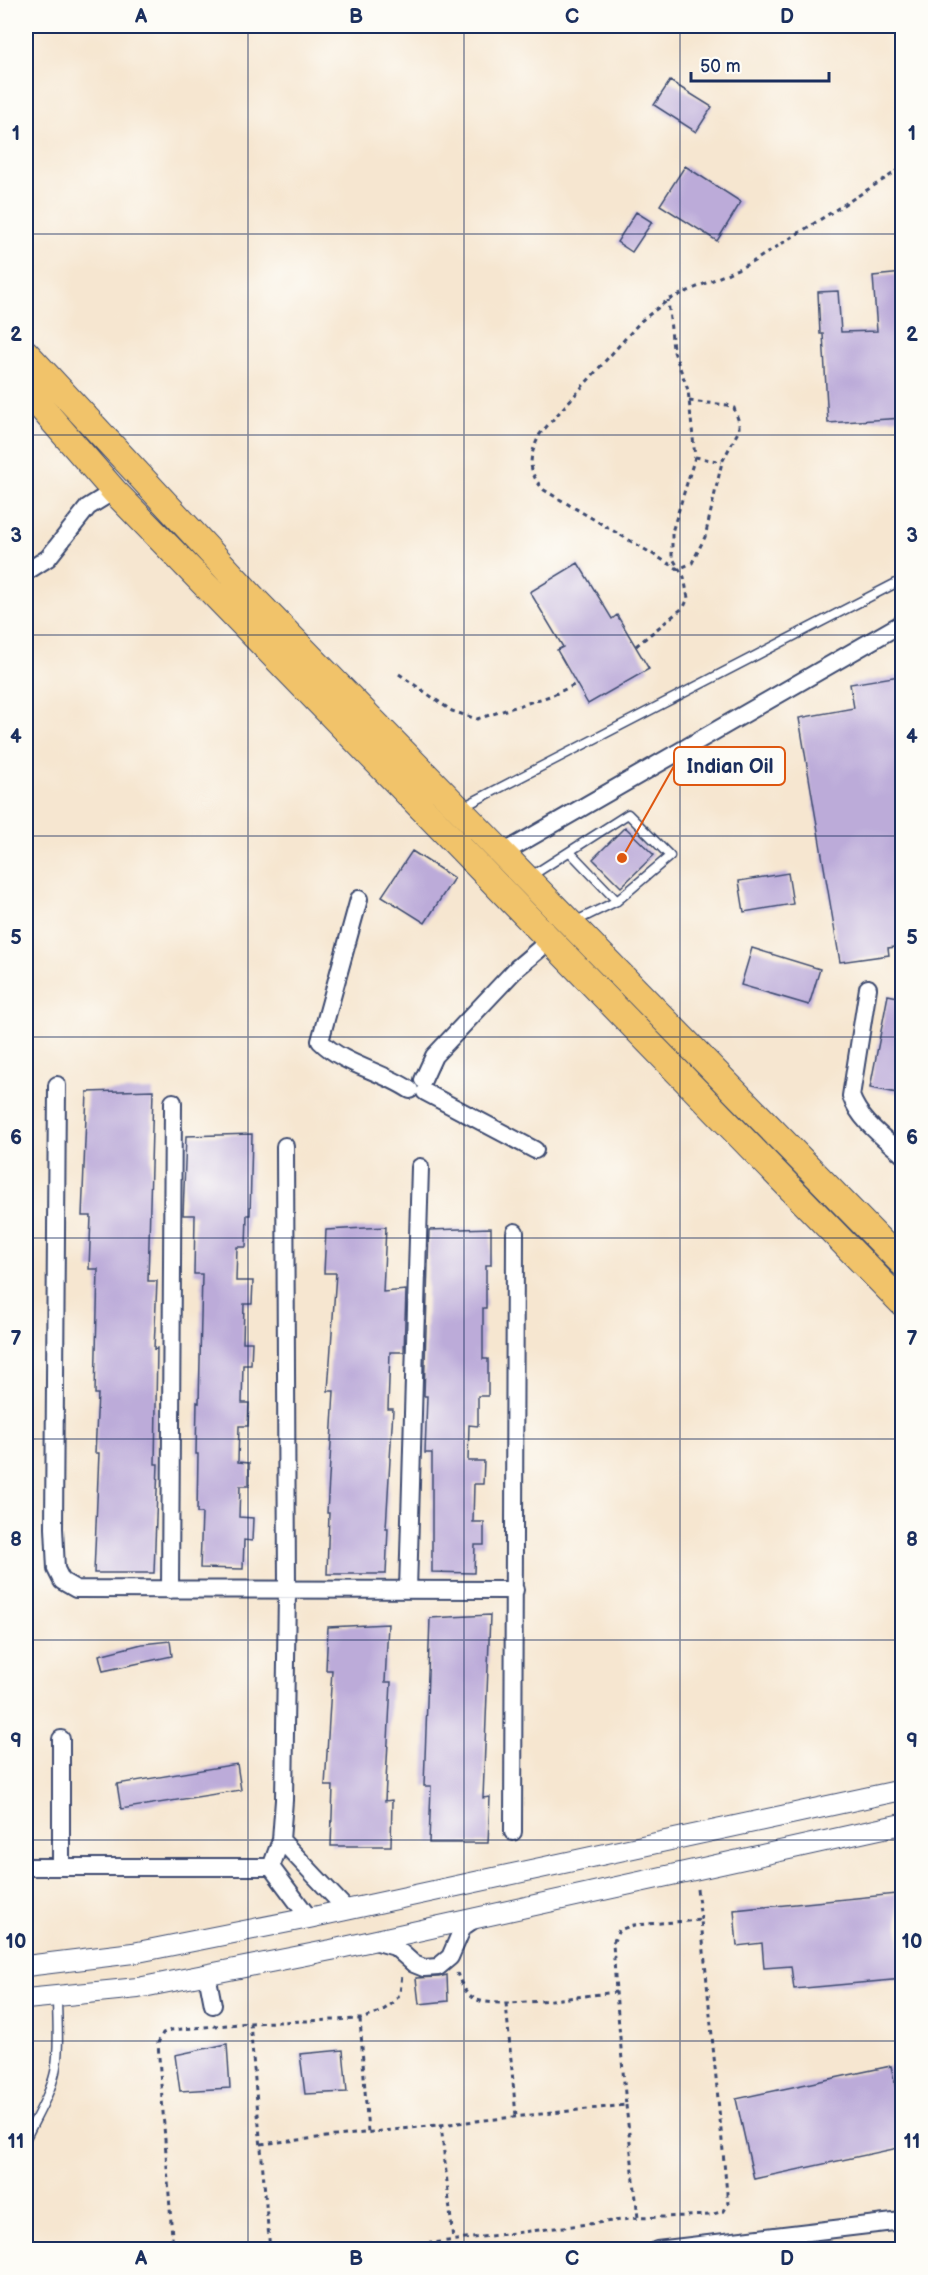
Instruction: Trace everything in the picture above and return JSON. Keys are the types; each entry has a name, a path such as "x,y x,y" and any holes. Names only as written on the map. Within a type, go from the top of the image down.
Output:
{"main road":[{"path":"26,353 255,600 903,1263"},
{"path":"26,390 114,491 903,1303"}],"street":[{"path":"26,572 48,558 88,507 114,491"},
{"path":"503,853 900,624 903,625"},
{"path":"359,899 320,1041 331,1052 396,1080 419,1087 535,1150"},
{"path":"419,1087 434,1056 517,968 550,940"},
{"path":"868,988 851,1096 856,1109 876,1131 903,1154"},
{"path":"57,1085 54,1528 56,1569 62,1581 76,1589 515,1590"},
{"path":"170,1590 173,1102"},
{"path":"271,1867 281,1840 287,1591 285,1146"},
{"path":"408,1590 420,1167"},
{"path":"513,1832 515,1232"},
{"path":"61,1739 61,1867"},
{"path":"26,1966 133,1953 309,1918 903,1790"},
{"path":"26,1999 138,1988 476,1918 903,1824"},
{"path":"281,1840 346,1910"},
{"path":"26,1867 271,1867"},
{"path":"271,1867 309,1918"},
{"path":"373,1940 395,1947 407,1959 431,1971 450,1957 463,1928 476,1918"},
{"path":"207,1974 213,2004"},
{"path":"657,2250 903,2221"}],"lane":[{"path":"458,810 903,580"},
{"path":"528,878 628,814 670,856 617,901 570,924"},
{"path":"570,852 617,901"},
{"path":"26,2138 55,2073 57,1996"}],"path":[{"path":"678,569 544,490 535,481 531,466 533,450 540,434 641,321 668,300 751,263 903,168"},
{"path":"636,646 684,607 688,598 684,577 672,557 672,532 695,457 688,390 673,349 668,300"},
{"path":"678,569 692,563 705,537 722,462 739,430 734,408 727,405 689,401"},
{"path":"695,457 722,462"},
{"path":"399,674 453,711 477,719 553,695 576,684"},
{"path":"374,2250 638,2218 710,2215 724,2211 728,2204 701,1920 694,1870"},
{"path":"638,2218 613,1943 619,1930 633,1925 701,1920"},
{"path":"455,1967 462,1987 474,1999 483,2002 506,2003 616,1992"},
{"path":"173,2250 159,2037 166,2030 372,2017 390,2005 399,1995 402,1973"},
{"path":"506,2003 516,2116"},
{"path":"360,2019 368,2133"},
{"path":"250,2023 270,2250"},
{"path":"261,2144 626,2105"},
{"path":"441,2124 453,2240"}],"building":[{"path":"670,81 712,107 696,132 654,105"},
{"path":"685,166 741,202 717,241 660,205"},
{"path":"636,212 652,222 632,252 617,242"},
{"path":"903,273 903,418 828,423 818,292 838,291 841,332 877,331 873,276"},
{"path":"578,563 612,619 617,615 649,669 588,704 557,650 563,647 530,592"},
{"path":"899,676 903,698 903,946 888,948 889,955 840,962 799,718 854,708 850,684"},
{"path":"625,827 654,855 621,887 593,859"},
{"path":"412,851 454,878 425,923 382,896"},
{"path":"788,873 793,904 744,912 739,881"},
{"path":"752,948 820,969 809,1005 741,985"},
{"path":"888,995 903,998 903,1094 870,1088"},
{"path":"153,1090 148,1281 157,1281 154,1349 157,1348 155,1464 158,1464 154,1573 94,1573 99,1453 95,1453 98,1394 95,1394 98,1269 89,1269 91,1216 82,1216 87,1092"},
{"path":"252,1134 250,1215 247,1215 246,1247 237,1247 236,1281 253,1281 252,1304 244,1304 243,1342 252,1342 251,1365 243,1365 242,1403 249,1403 248,1426 239,1426 238,1462 249,1463 249,1486 240,1486 239,1517 253,1518 252,1541 244,1540 243,1569 200,1568 202,1513 197,1513 198,1454 196,1454 202,1274 194,1274 195,1215 183,1215 186,1136"},
{"path":"386,1227 383,1292 406,1290 404,1352 390,1352 388,1409 393,1409 386,1528 388,1528 386,1574 327,1574 329,1513 327,1513 334,1391 328,1391 336,1273 324,1273 326,1230"},
{"path":"491,1228 491,1265 486,1265 486,1308 483,1308 483,1359 488,1359 488,1396 478,1396 478,1426 469,1425 468,1461 484,1461 483,1484 474,1484 473,1522 484,1522 484,1545 475,1545 474,1573 432,1572 432,1453 425,1453 427,1396 424,1396 429,1230"},
{"path":"490,1615 483,1798 490,1797 488,1843 429,1843 431,1786 424,1786 430,1618"},
{"path":"388,1624 385,1682 391,1682 385,1801 392,1800 391,1846 331,1846 333,1786 325,1786 332,1670 326,1670 328,1627"},
{"path":"170,1641 172,1656 103,1671 99,1655 142,1644"},
{"path":"237,1764 241,1790 121,1809 117,1784"},
{"path":"896,1894 903,1979 794,1989 791,1966 764,1968 762,1943 737,1946 734,1910"},
{"path":"447,1975 448,2001 419,2004 416,1978"},
{"path":"227,2044 230,2088 180,2091 175,2055"},
{"path":"343,2050 347,2092 305,2094 300,2054"},
{"path":"891,2066 903,2121 903,2147 754,2179 736,2099"}],"place":[{"name":"Indian Oil","path":"622,858"}]}
